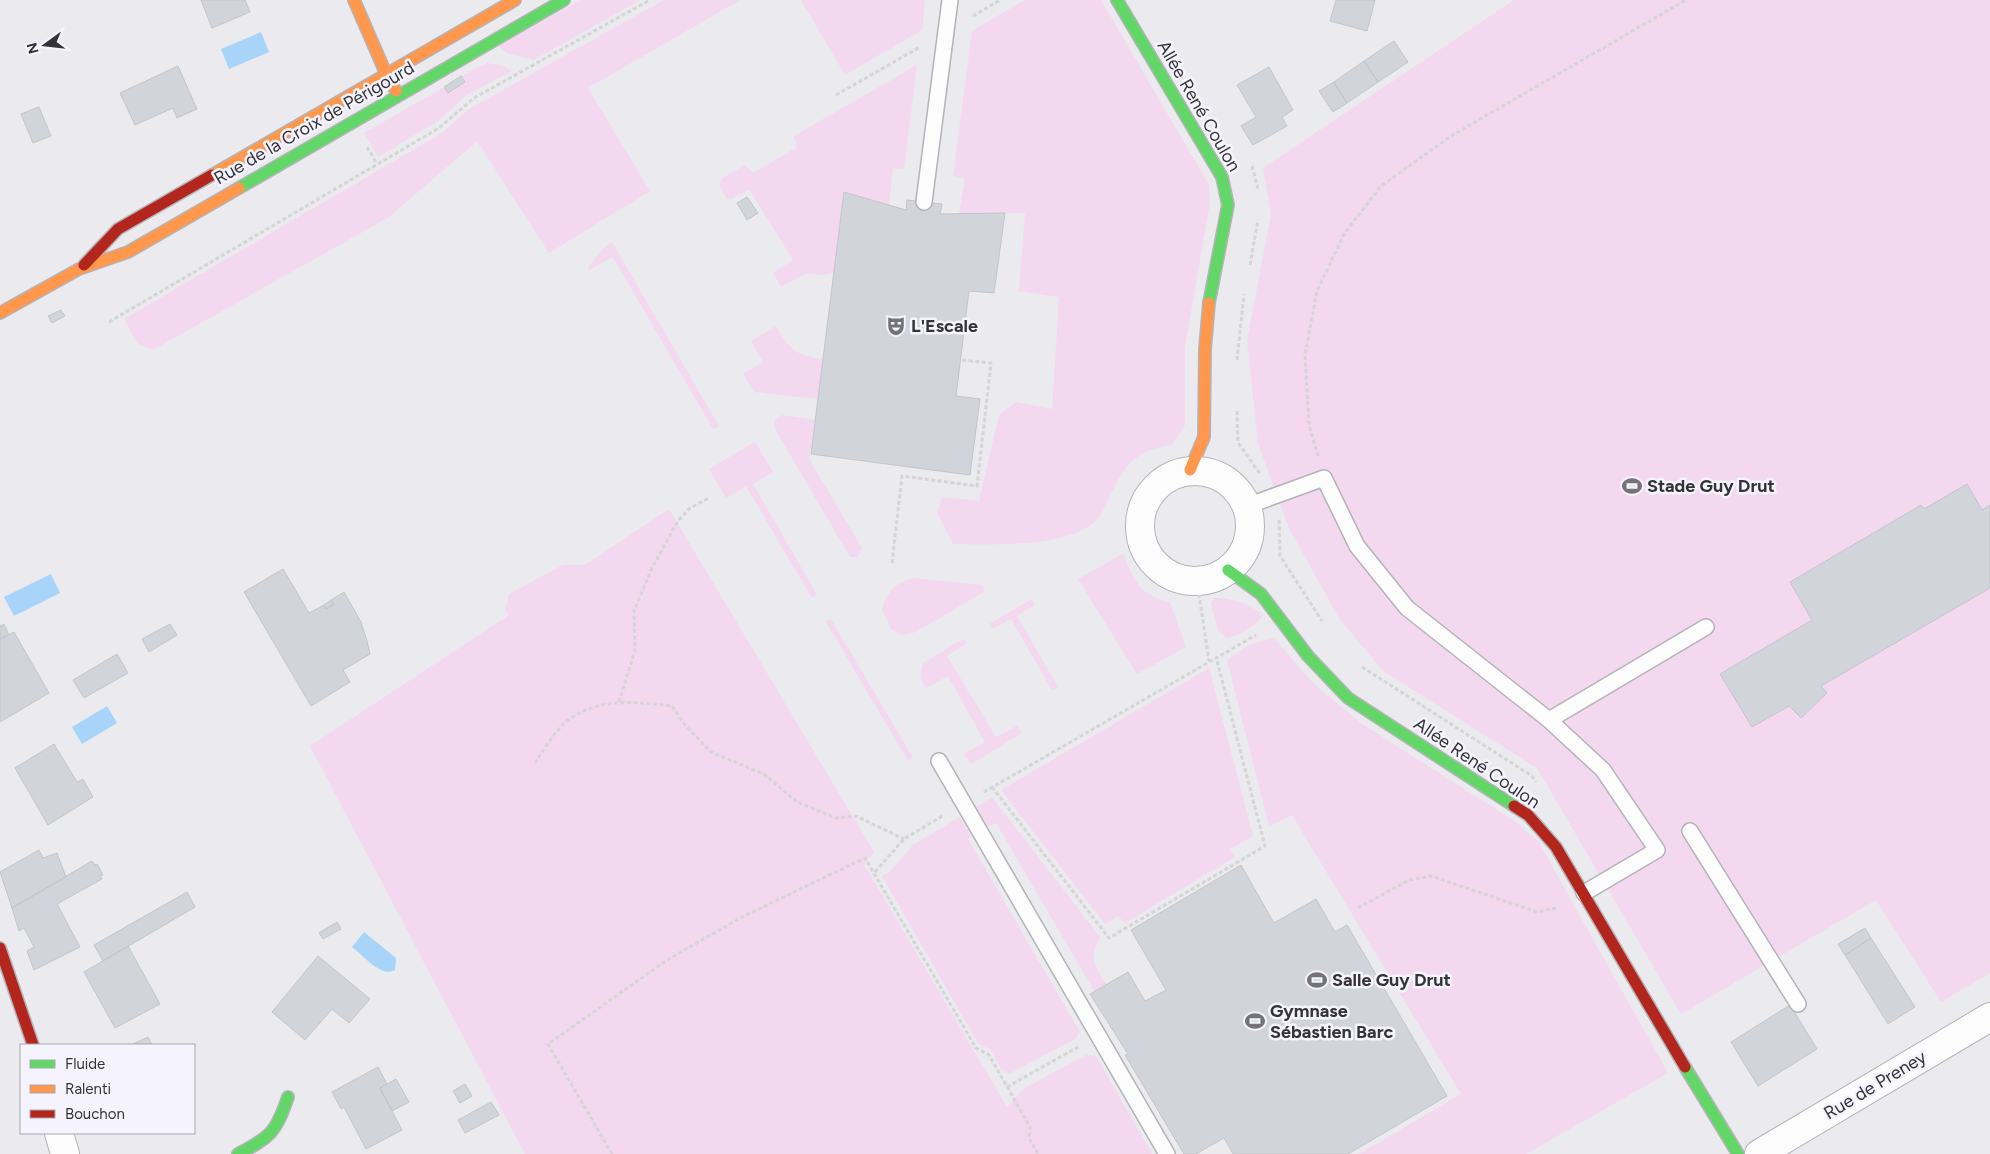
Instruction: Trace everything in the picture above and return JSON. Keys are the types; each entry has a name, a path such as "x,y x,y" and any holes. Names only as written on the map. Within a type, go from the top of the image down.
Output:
{"street":[{"path":"354,0 387,76 398,94"},
{"name":"Rue de la Croix de Périgourd","path":"79,269 118,229 387,76 516,0"},
{"name":"Rue de la Croix de Périgourd","path":"0,313 79,269 128,252 398,94 564,0"},
{"name":"Allée René Coulon","path":"1118,0 1222,177 1227,193 1228,205 1210,298 1205,350 1204,437 1190,470"},
{"path":"1190,470 1208,472 1224,479 1238,490 1246,506 1250,524 1248,541 1240,558 1228,570 1214,578 1198,581 1179,578 1162,570 1148,556 1140,538 1140,519 1145,501 1156,486 1172,475 1190,470"},
{"name":"Allée René Coulon","path":"1228,570 1261,594 1308,656 1348,698 1528,815 1556,847 1738,1154"},
{"path":"0,948 33,1044"},
{"name":"Rue de Preney","path":"1759,1154 1990,1017"},
{"path":"238,1154 263,1141 278,1129 288,1097"},
{"path":"59,1134 65,1154"}],"lane":[{"path":"924,202 950,0"},
{"path":"1246,506 1324,478 1357,546 1407,608 1549,720 1603,770 1657,850 1584,893"},
{"path":"1549,720 1706,627"},
{"path":"939,761 1166,1154"},
{"path":"1690,831 1798,1004"}],"path":[{"path":"109,322 439,128 474,98 650,0"},
{"path":"1324,478 1309,425 1306,355 1317,291 1344,234 1381,186 1451,136 1686,0"},
{"path":"892,563 902,476 977,486 991,363 961,360"},
{"path":"619,702 635,650 634,611 652,568 678,521 690,508 709,498"},
{"path":"1198,581 1208,661"},
{"path":"875,872 904,839 1208,661 1282,620"},
{"path":"992,787 1109,938 1265,846 1216,657"},
{"path":"535,763 568,720 592,708 619,702 672,706 685,725 712,752 764,774 797,802 836,818 856,816 904,839"},
{"path":"612,1154 548,1044 667,960 744,916 865,858 875,872 976,1048 989,1055 1030,1127 1029,1138 1038,1154"},
{"path":"1358,908 1409,880 1431,876 1537,912 1556,908 1584,893"},
{"path":"1007,1087 1098,1036"}],"shaded area":[{"path":"581,0 640,0 534,60 509,54 498,46"},
{"path":"664,0 740,0 588,88 650,191 549,253 477,141 389,217 153,350 138,344 124,319 442,133 469,109"},
{"path":"801,0 925,0 922,30 845,75"},
{"path":"1025,0 1101,0 1209,185 1210,202 1185,347 1185,425 1172,444 1147,452 1132,461 1121,476 1100,516 1086,528 1070,535 1030,543 953,544 937,513 942,497 979,501 999,415 1016,402 1052,409 1059,297 1019,291 1025,213 959,214 965,179 953,176 972,31"},
{"name":"Stade Guy Drut","path":"1514,0 1990,0 1990,973 1941,1002 1876,900 1681,1014 1537,768 1383,671 1339,618 1289,528 1258,443 1247,341 1271,214 1263,168"},
{"path":"487,63 503,66 512,71 468,94 438,121 378,157 364,133 444,87 448,93 465,83 461,76"},
{"path":"917,65 904,169 893,168 889,205 844,193 834,273 823,275 807,273 781,287 773,273 793,260 749,189 732,199 726,198 720,186 721,179 745,165 753,173 797,147 794,136"},
{"path":"612,242 719,426 713,429 613,257 589,270 588,267 606,246"},
{"path":"776,326 789,346 794,350 806,356 823,359 818,399 754,392 743,374 763,362 751,341"},
{"path":"782,415 815,420 809,459 862,548 858,557 850,557 775,429 774,421"},
{"path":"755,442 773,472 753,484 817,595 812,598 746,486 726,498 709,469"},
{"path":"669,509 874,852 864,864 1007,1107 1023,1089 1086,1055 1096,1056 1152,1154 525,1154 310,746 509,615 505,611 509,594 563,565 585,565"},
{"path":"1124,553 1130,571 1139,585 1152,596 1170,602 1186,647 1137,674 1078,579"},
{"path":"913,578 982,585 985,591 916,632 902,635 891,629 882,609 890,593 897,585"},
{"path":"1214,598 1240,602 1263,615 1247,630 1226,638 1218,631 1211,604"},
{"path":"1032,599 1035,605 1017,616 1058,687 1052,690 1011,619 992,629 989,624"},
{"path":"831,619 913,758 908,761 826,622"},
{"path":"1274,638 1315,685 1362,724 1516,822 1538,841 1668,1073 1526,1154 1359,1154 1461,1094 1292,815 1269,826 1227,660 1250,644"},
{"path":"963,639 967,643 947,656 996,737 1017,726 1022,733 971,764 964,754 985,742 948,676 926,688 920,678 923,663"},
{"path":"1209,668 1253,836 1230,849 1235,857 1125,923 1118,916 1105,924 1001,790"},
{"path":"992,797 1100,937 1094,957 1096,967 1107,985 1095,992 996,823 986,828 974,808"},
{"path":"960,817 971,836 968,839 1080,1032 1075,1039 1009,1074 1001,1069 991,1050 978,1043 882,876 890,872 913,845"}],"water":[{"path":"261,32 269,52 229,69 221,49"},
{"path":"51,574 60,593 14,616 4,597"},
{"path":"107,706 117,723 82,744 72,727"},
{"path":"364,932 396,958 395,970 390,972 378,968 352,947"}],"building":[{"path":"201,0 245,0 250,12 212,28"},
{"path":"1336,0 1375,0 1367,31 1330,21"},
{"path":"1394,41 1408,62 1378,82 1364,61"},
{"path":"1364,61 1378,82 1347,103 1334,82"},
{"path":"178,66 197,109 177,118 173,108 135,125 120,93"},
{"path":"1269,67 1293,110 1282,117 1287,126 1253,145 1241,126 1256,117 1237,85"},
{"path":"461,76 465,82 448,93 444,87"},
{"path":"1334,82 1347,103 1333,112 1319,91"},
{"path":"39,107 51,136 33,143 21,114"},
{"name":"L'Escale","path":"844,192 906,210 907,200 942,204 940,214 1005,213 994,293 969,291 956,396 980,399 970,475 811,454"},
{"path":"747,197 758,213 747,220 737,203"},
{"path":"61,310 65,316 52,323 48,316"},
{"path":"1967,484 1982,510 1990,505 1990,588 1821,686 1827,693 1801,718 1789,706 1752,727 1720,674 1812,620 1790,582 1921,505 1924,509"},
{"path":"283,569 309,613 324,605 326,609 334,604 331,600 344,592 361,622 370,654 343,670 350,682 311,706 244,592"},
{"path":"331,600 334,604 326,609 324,605"},
{"path":"4,624 9,635 0,639 0,626"},
{"path":"170,624 177,635 149,652 142,639"},
{"path":"14,632 49,693 0,722 0,639"},
{"path":"117,654 128,673 84,698 73,680"},
{"path":"54,744 77,782 83,779 93,797 48,825 15,768"},
{"path":"39,850 43,858 57,853 66,877 12,908 0,872"},
{"path":"92,861 95,865 97,864 103,875 100,876 102,879 57,904 80,947 34,970 27,951 34,947 24,928 19,931 12,908"},
{"name":"Gymnase Sébastien Barc","path":"1241,865 1274,923 1316,899 1335,932 1347,925 1447,1096 1348,1154 1233,1154 1224,1138 1196,1154 1184,1154 1125,1055 1128,1054 1090,994 1128,972 1145,1001 1166,990 1131,930"},
{"path":"187,892 195,907 103,961 94,945"},
{"path":"337,922 341,929 323,939 319,933"},
{"path":"1865,928 1871,938 1845,955 1838,944"},
{"path":"1871,938 1915,1007 1888,1024 1845,955"},
{"path":"128,946 160,1004 115,1028 84,972"},
{"path":"318,956 370,999 349,1023 332,1009 305,1040 272,1012"},
{"path":"1790,1005 1817,1049 1758,1086 1731,1042"},
{"path":"148,1037 152,1044 133,1044"},
{"path":"378,1067 387,1084 380,1088 402,1130 366,1149 344,1107 341,1109 332,1092"},
{"path":"396,1079 409,1102 392,1111 380,1088"},
{"path":"465,1084 472,1096 460,1103 453,1091"},
{"path":"491,1102 499,1115 465,1133 458,1120"}],"traffic: fast":[{"path":"239,188 564,0"},
{"path":"1117,0 1222,177 1228,205 1209,303"},
{"path":"1228,570 1261,594 1308,656 1348,698 1514,806"},
{"path":"1685,1067 1738,1154"},
{"path":"238,1154 258,1143 271,1132 280,1118 288,1097"}],"traffic: slow":[{"path":"354,0 387,76 396,91"},
{"path":"212,175 515,0"},
{"path":"0,313 79,269 128,252 239,188"},
{"path":"1190,470 1204,437 1205,349 1209,303"}],"traffic: jam":[{"path":"84,265 118,229 212,175"},
{"path":"1514,806 1528,815 1556,847 1685,1067"},
{"path":"0,948 33,1044"}],"place":[{"name":"L'Escale","path":"896,326"},
{"name":"Stade Guy Drut","path":"1632,486"},
{"name":"Salle Guy Drut","path":"1317,980"},
{"name":"Gymnase Sébastien Barc","path":"1255,1021"}]}
